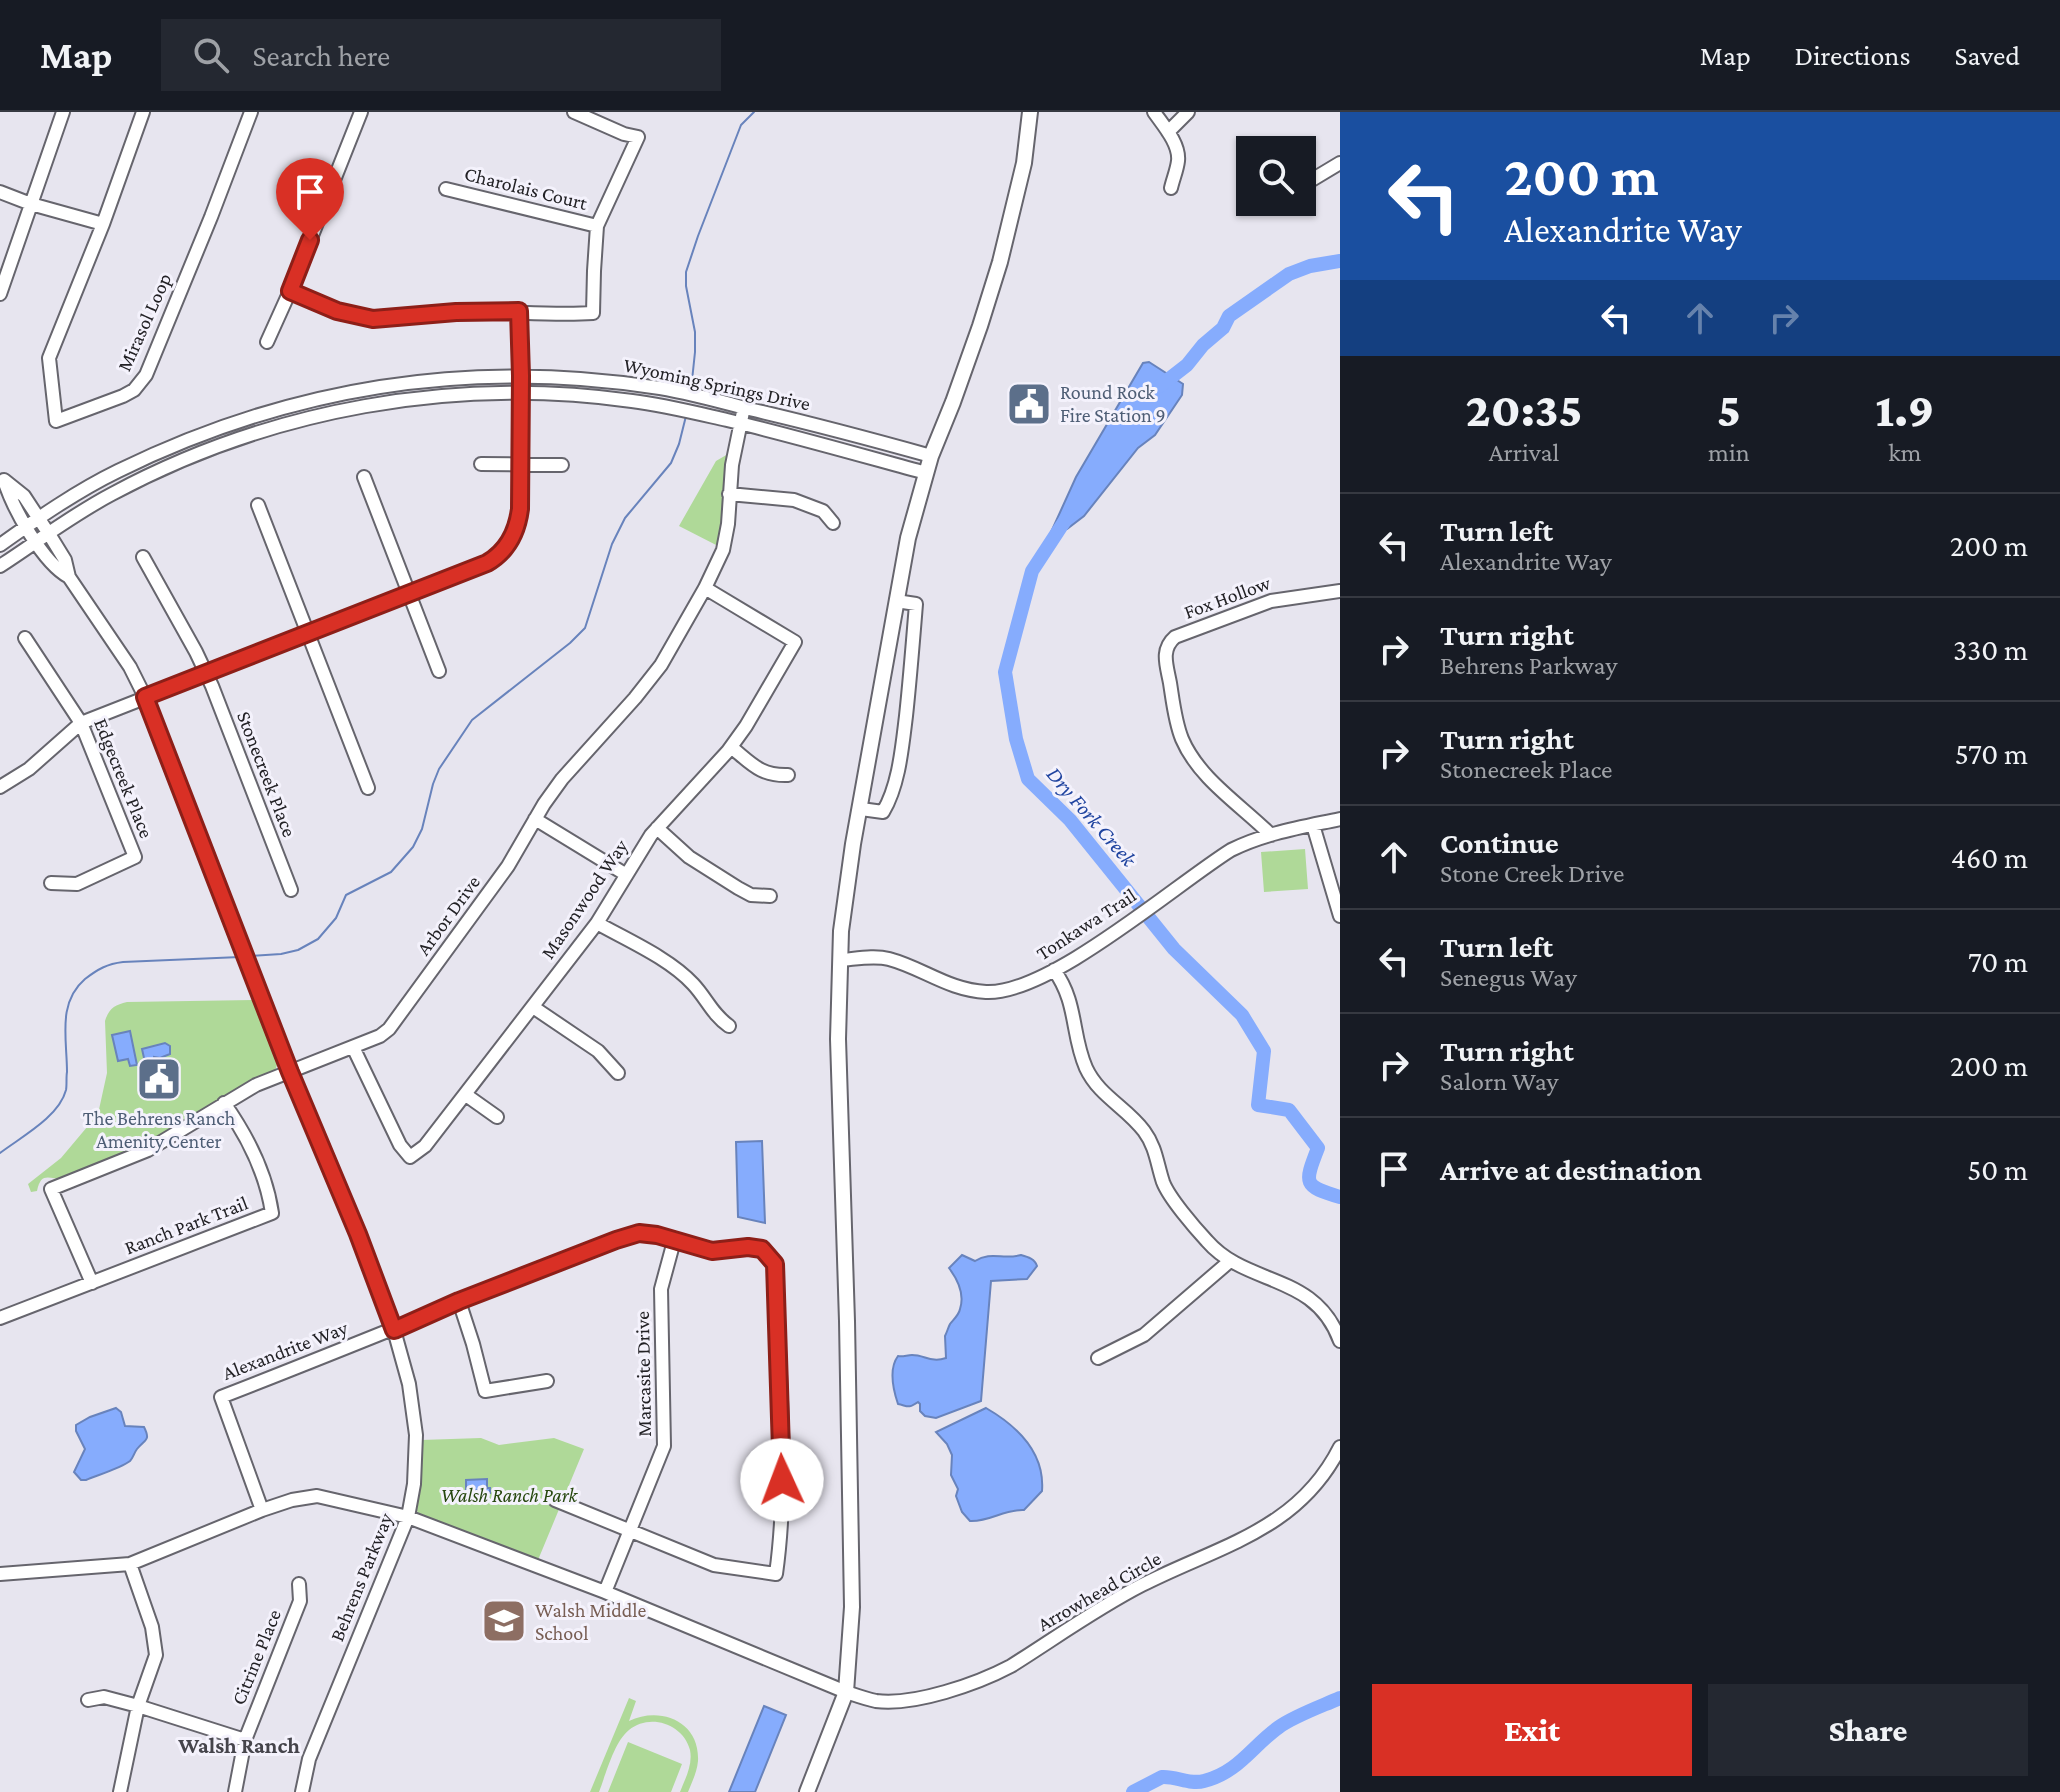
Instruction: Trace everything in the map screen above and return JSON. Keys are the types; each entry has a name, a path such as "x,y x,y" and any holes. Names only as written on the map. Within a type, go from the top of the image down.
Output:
{"main road":[{"path":"807,1792 846,1692 852,1607 838,1039 841,931 853,844 908,538 931,456 953,402 1000,262 1024,163 1030,112"}],"street":[{"path":"0,294 63,112"},
{"name":"Mirasol Loop","path":"143,112 103,224 49,358 56,421 123,396 134,390 146,375 251,112"},
{"path":"267,342 361,112"},
{"path":"290,291 337,311 373,319 456,312 593,313 597,226 638,137 574,112"},
{"path":"1154,112 1168,132 1178,156 1171,188"},
{"path":"1168,132 1188,112"},
{"path":"1316,177 1340,163"},
{"name":"Charolais Court","path":"446,189 597,226"},
{"path":"0,192 103,224"},
{"path":"0,787 29,769 81,723 487,563 502,552 513,537 520,509 519,311"},
{"name":"Wyoming Springs Drive","path":"0,545 38,518 117,471 215,430 269,412 374,386 428,379 521,376 589,379 662,388 717,399 931,456"},
{"name":"Wyoming Springs Drive","path":"0,566 67,520 151,474 229,442 362,406 420,397 471,392 521,392 631,400 741,423 926,473"},
{"name":"Arbor Drive","path":"92,1283 51,1189 148,1150 256,1085 380,1036 398,1018 508,866 562,779 650,681 705,588 723,550 732,465 744,407"},
{"path":"481,464 562,465"},
{"name":"Behrens Parkway","path":"2,477 19,491 49,534 65,560 69,577 130,667 145,697 290,1072 358,1234 394,1330 409,1384 416,1435 414,1484 408,1517 309,1759 302,1792"},
{"name":"Behrens Parkway","path":"2,477 15,509 37,542 56,569 69,577"},
{"path":"364,477 439,671"},
{"path":"729,494 794,500 815,506 833,523"},
{"path":"258,505 368,788"},
{"name":"Stonecreek Place","path":"143,557 206,673 291,890"},
{"name":"Masonwood Way","path":"353,1047 400,1145 410,1157 425,1146 466,1095 597,923 625,874 657,828 731,747 795,642 705,588"},
{"name":"Fox Hollow","path":"1271,835 1211,780 1187,749 1177,724 1165,652 1175,637 1253,606 1289,597 1340,591"},
{"path":"861,809 883,812 889,802 901,755 916,604 896,601"},
{"name":"Edgecreek Place","path":"25,638 81,723 135,857 77,884 51,883"},
{"path":"731,747 760,771 788,775"},
{"path":"535,819 625,874"},
{"name":"Tonkawa Trail","path":"840,960 889,959 953,986 984,992 1009,990 1054,970 1108,936 1231,850 1271,835 1340,819"},
{"path":"1313,825 1340,916"},
{"path":"657,828 689,857 738,888 751,895 770,896"},
{"path":"597,923 680,973 694,985 717,1018 729,1026"},
{"path":"1054,970 1069,997 1079,1047 1088,1071 1098,1088 1143,1130 1153,1148 1170,1196 1205,1240 1230,1261 1280,1282 1312,1300 1329,1317 1340,1341"},
{"path":"533,1007 598,1051 618,1073"},
{"path":"466,1095 497,1117"},
{"name":"Ranch Park Trail","path":"0,1318 272,1213 268,1189 244,1132 224,1103"},
{"name":"Alexandrite Way","path":"262,1510 221,1397 394,1330 459,1301 639,1233 712,1251 748,1247 762,1249 775,1264 782,1480 776,1574 714,1565 555,1500"},
{"name":"Marcasite Drive","path":"605,1592 664,1446 661,1289 674,1241"},
{"path":"1098,1358 1144,1335 1230,1261"},
{"path":"459,1301 485,1391 547,1381"},
{"name":"Arrowhead Circle","path":"0,1574 130,1564 262,1510 317,1496 408,1517 605,1592 846,1692 874,1701 907,1700 992,1676 1143,1584 1235,1544 1272,1523 1316,1484 1340,1447"},
{"path":"120,1792 138,1706 156,1655 152,1627 130,1564"},
{"name":"Citrine Place","path":"235,1792 245,1740 300,1601 299,1584"},
{"path":"88,1700 104,1697 245,1740"}],"green space":[{"path":"728,454 720,547 679,526 716,461"},
{"path":"1305,849 1308,889 1264,892 1261,852"},
{"path":"253,1000 278,1062 275,1071 254,1080 125,1157 106,1160 68,1178 43,1178 37,1191 31,1192 28,1184 61,1158 98,1114 107,1073 105,1021 113,1008 127,1002"},
{"name":"Walsh Ranch Park","path":"481,1438 499,1445 554,1438 584,1449 538,1560 417,1511 421,1440"},
{"path":"629,1698 636,1701 629,1721 653,1715 665,1717 676,1720 692,1736 698,1761 688,1792 680,1792 690,1761 686,1741 673,1727 646,1722 624,1735 599,1792 590,1792"},
{"path":"628,1742 682,1764 671,1792 608,1792"}],"water":[{"path":"1149,362 1183,384 1182,395 1155,435 1138,448 1084,516 1067,529 1052,530 1076,477 1143,363"},
{"path":"130,1031 137,1065 130,1066 128,1059 118,1061 112,1035"},
{"path":"165,1043 170,1046 170,1054 154,1057 154,1066 146,1067 142,1049"},
{"path":"762,1141 765,1223 738,1217 736,1142"},
{"path":"962,1255 975,1261 986,1257 1021,1255 1033,1260 1037,1266 1027,1279 991,1281 981,1401 936,1418 925,1416 918,1402 910,1406 898,1404 893,1385 895,1361 898,1356 917,1355 936,1360 946,1358 945,1336 959,1311 962,1298 958,1282 949,1268"},
{"path":"116,1408 121,1412 125,1426 144,1427 146,1440 126,1464 81,1480 74,1472 85,1449 76,1425"},
{"path":"986,1408 1008,1423 1027,1442 1039,1465 1042,1491 1024,1510 970,1521 962,1512 956,1496 958,1489 951,1475 952,1455 936,1432"},
{"path":"487,1479 490,1493 485,1493 485,1490 466,1491 466,1480"},
{"path":"764,1706 786,1715 755,1792 729,1792"}],"waterway":[{"path":"691,390 695,332 686,272 741,125 754,112"},
{"name":"Dry Fork Creek","path":"1160,386 1187,365 1203,345 1223,328 1229,316 1289,274 1310,266 1340,261"},
{"path":"251,956 298,950 318,939 336,918 346,895 391,872 413,847 422,829 439,769 472,720 585,628 612,544 625,518 671,463 686,416"},
{"name":"Dry Fork Creek","path":"1068,516 1032,571 1005,672 1016,739 1028,779 1070,820 1174,949 1242,1015 1264,1051 1258,1105 1289,1110 1318,1148 1310,1169 1310,1182 1319,1190 1340,1197"},
{"path":"0,1153 48,1118 62,1100 66,1090 67,1010 70,999 85,979 103,968 123,962 240,957"},
{"name":"Dry Fork Creek","path":"1133,1792 1162,1777 1199,1782 1216,1777 1236,1765 1285,1723 1340,1698"}],"place":[{"name":"Round Rock Fire Station 9","path":"1029,404"},
{"name":"The Behrens Ranch Amenity Center","path":"159,1079"},
{"name":"Walsh Middle School","path":"504,1621"}],"district":[{"name":"Walsh Ranch","path":"239,1745"}],"route":[{"path":"310,240 290,291 337,311 373,319 456,312 519,311 518,525 502,552 487,563 145,697 394,1330 459,1301 639,1233 712,1251 748,1247 762,1249 775,1264 782,1480"}]}
